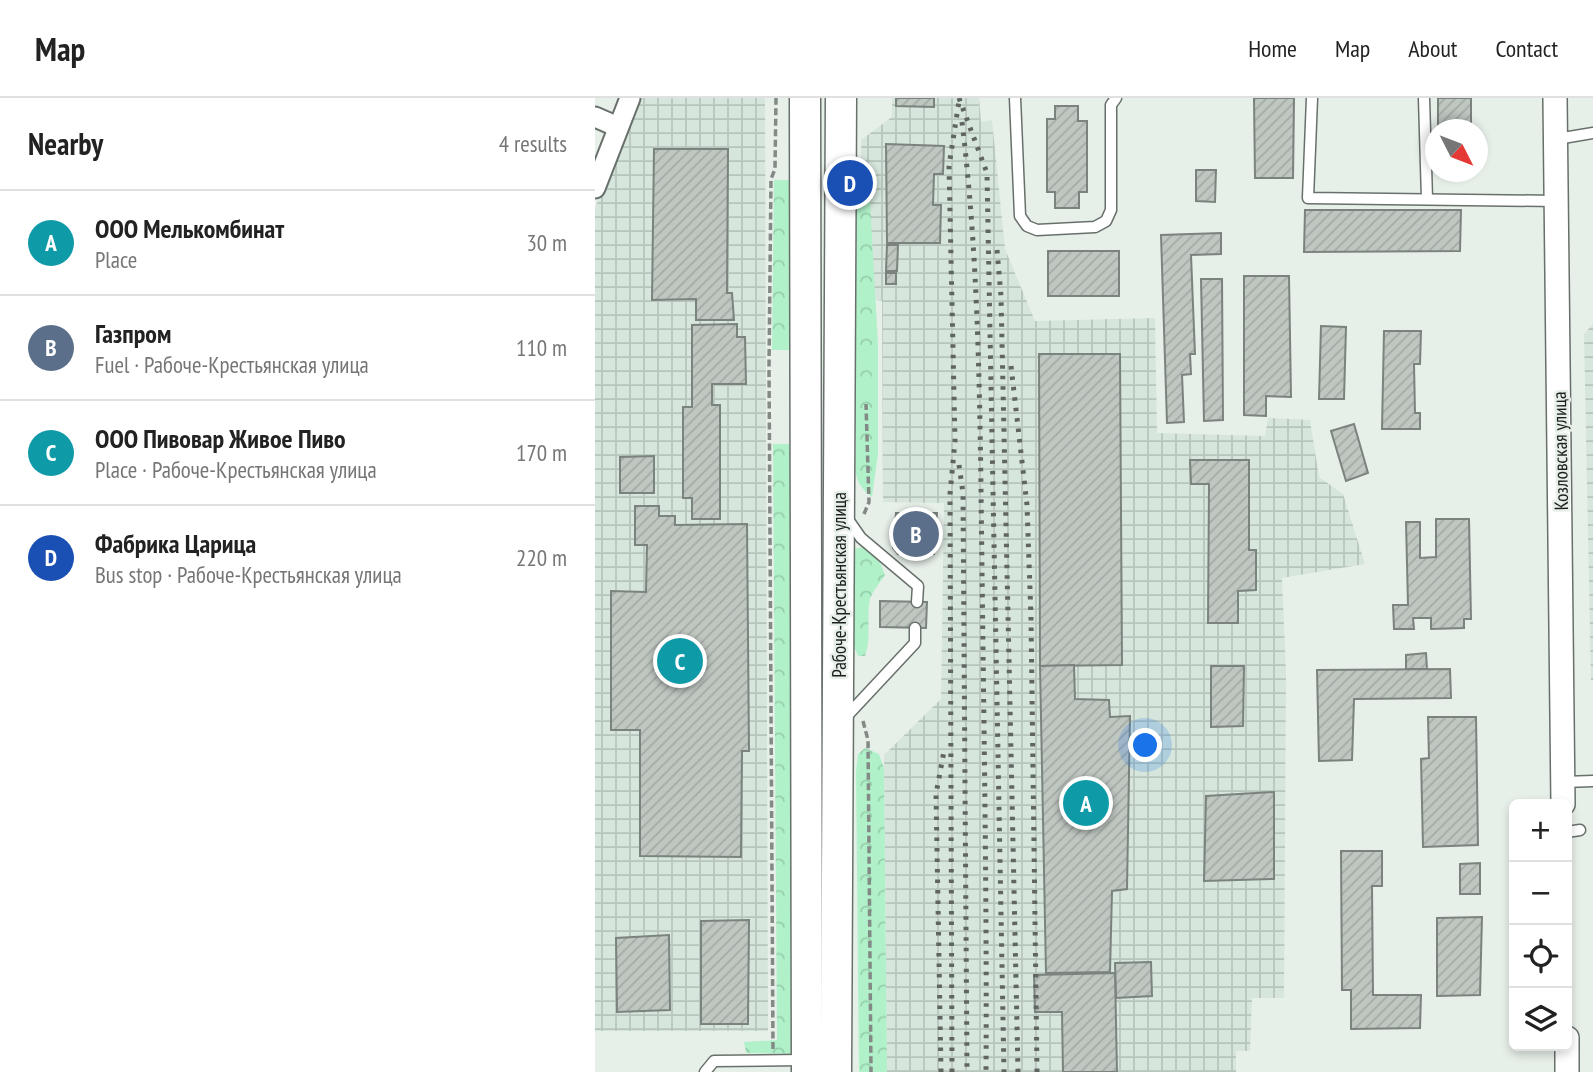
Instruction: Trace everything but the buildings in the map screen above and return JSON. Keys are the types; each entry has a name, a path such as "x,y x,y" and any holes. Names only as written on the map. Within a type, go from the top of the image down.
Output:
{"main road":[{"name":"Рабоче-Крестьянская улица","path":"805,98 807,1066"},
{"name":"Рабоче-Крестьянская улица","path":"836,1072 841,98"}],"street":[{"path":"595,188 630,98"},
{"name":"Козловская улица","path":"1555,98 1563,793"},
{"path":"595,117 618,127"},
{"path":"1567,1051 1567,1072"}],"lane":[{"path":"1015,98 1020,216 1027,226 1037,230 1095,227 1106,221 1111,210 1111,105 1116,98"},
{"path":"1312,98 1308,198 1557,201"},
{"path":"1424,98 1427,199"},
{"path":"1556,139 1593,133"},
{"path":"839,507 861,538 918,586 917,602"},
{"path":"839,724 915,643 915,628"},
{"path":"1563,793 1593,781"},
{"path":"1572,831 1580,830"},
{"path":"705,1072 715,1061 773,1060 807,1066"}],"path":[{"path":"773,1060 769,354 771,179 775,169 776,98"}],"shaded area":[{"path":"637,98 765,98 768,1031 595,1031 595,208"},
{"path":"892,98 979,98 981,122 992,120 1005,249 1035,321 1155,318 1157,433 1265,436 1268,418 1310,420 1319,477 1343,494 1365,564 1282,578 1286,672 1284,998 1252,998 1250,1051 1236,1051 1236,1072 887,1072 884,755 941,699 944,503 883,502 882,301 864,298 861,140 892,117"},
{"path":"1593,324 1593,680 1591,680 1584,334"}],"green space":[{"path":"774,180 802,180 800,350 772,350"},
{"path":"858,198 870,202 878,345 878,453 872,497 861,487 856,470 849,203"},
{"path":"773,444 798,444 800,1054 746,1053 744,1042 777,1040"},
{"path":"863,547 877,558 885,575 870,599 869,636 865,656 858,656 853,644 849,550"},
{"path":"865,748 879,754 884,768 887,1072 859,1072 856,772 858,754"}],"railway":[{"path":"959,98 987,173 1004,1072"},
{"path":"952,1072 950,494 955,441 949,166 959,101"},
{"path":"962,122 976,290 980,402 986,1072"},
{"path":"997,250 1001,296 1018,1072"},
{"path":"1011,366 1027,505 1037,1072"},
{"path":"959,465 963,493 967,1072"},
{"path":"941,1072 936,794 944,751"}],"place":[{"name":"Фабрика Царица","path":"850,183"},
{"name":"Газпром","path":"916,534"},
{"name":"ООО Пивовар Живое Пиво","path":"680,661"},
{"name":"ООО Мелькомбинат","path":"1086,803"}]}
